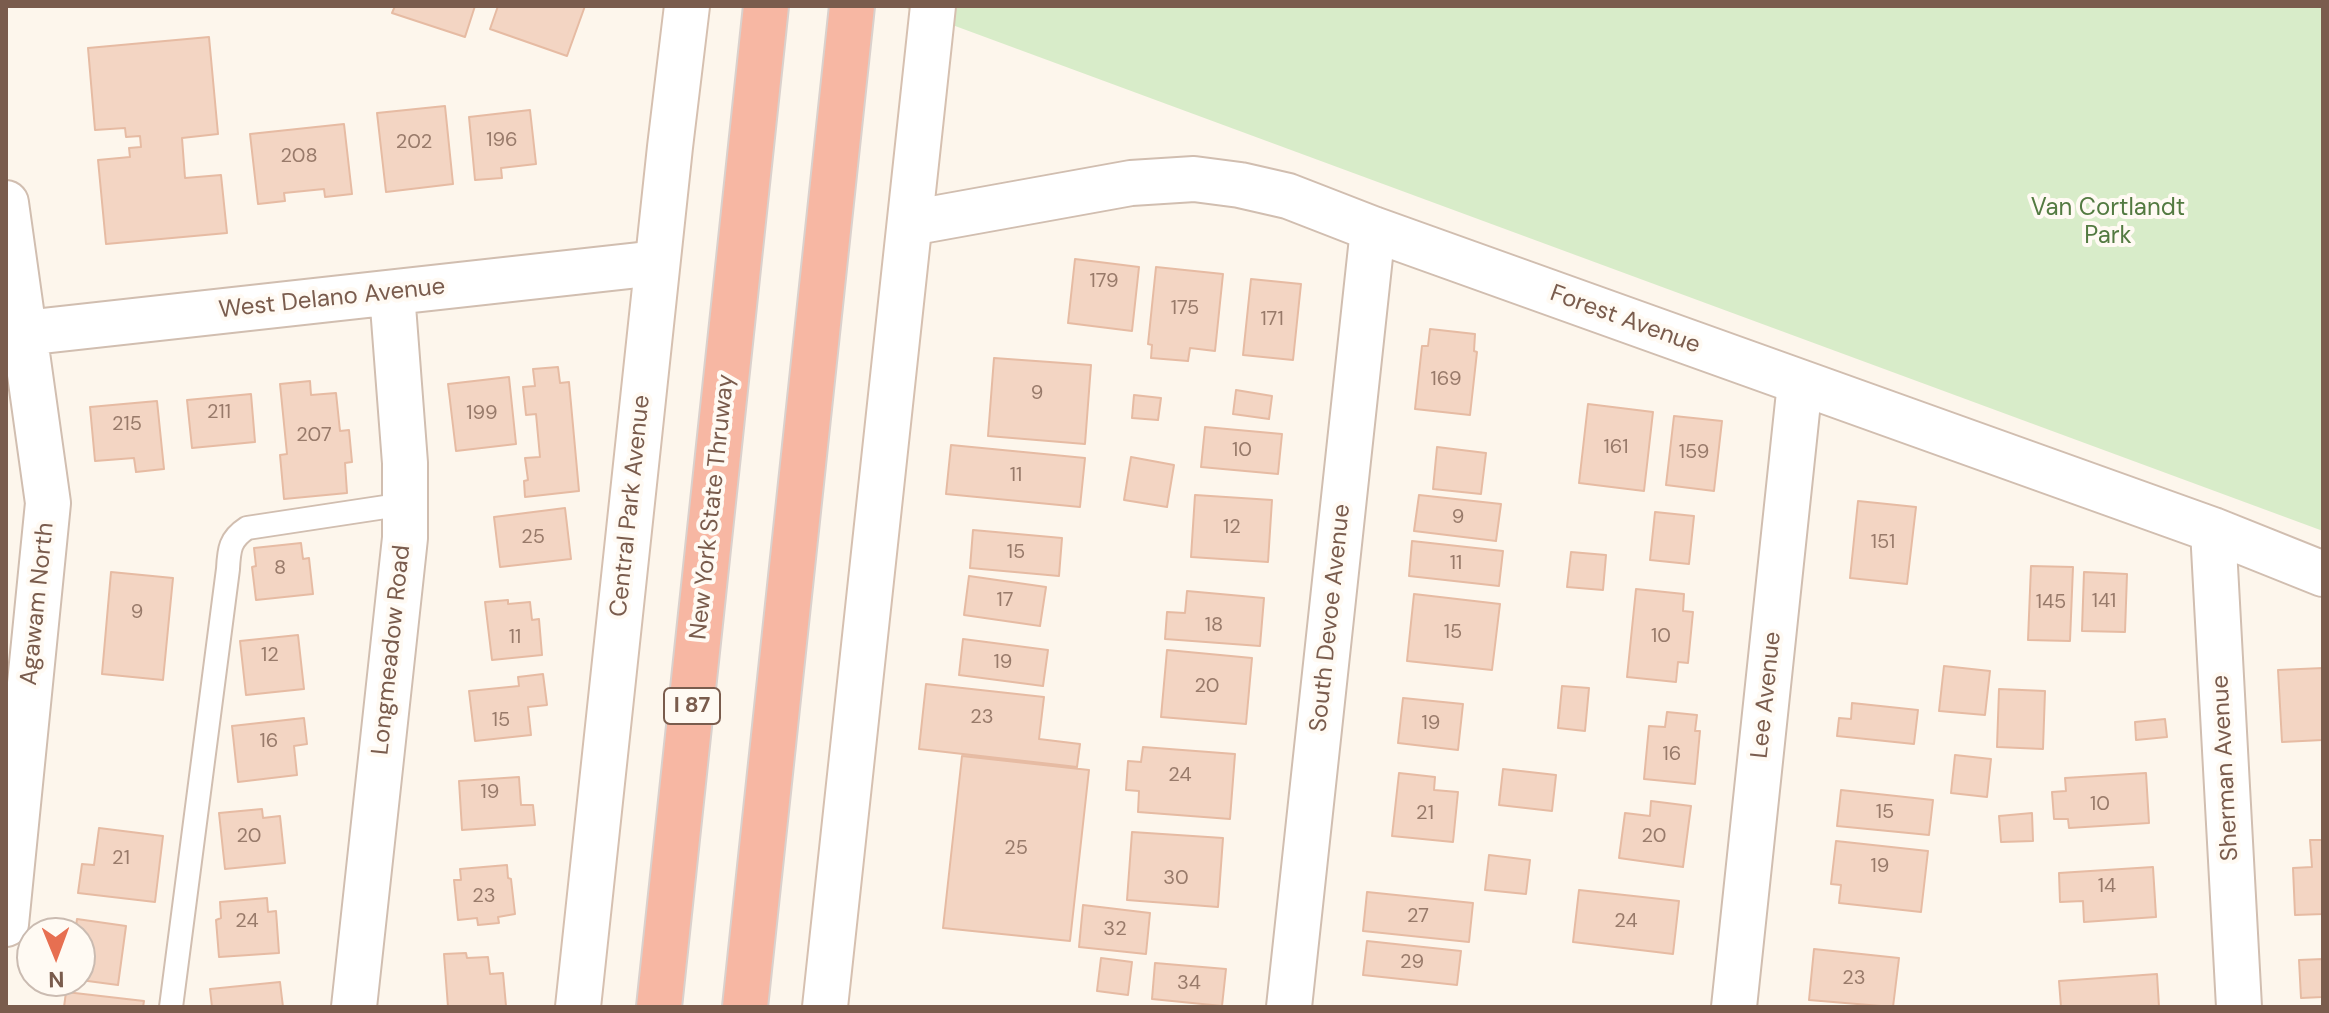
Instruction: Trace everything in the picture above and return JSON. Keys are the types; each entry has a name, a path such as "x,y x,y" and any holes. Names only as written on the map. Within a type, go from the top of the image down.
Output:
{"highway":[{"name":"New York State Thruway","path":"659,1007 766,6"},
{"path":"745,1007 852,6"}],"street":[{"name":"Central Park Avenue","path":"578,1007 687,6"},
{"path":"825,1007 932,22"},
{"name":"Forest Avenue","path":"910,223 1131,183 1194,179 1288,196 2213,530 2323,574"},
{"name":"Agawam North","path":"6,203 16,334 48,503 6,924"},
{"name":"South Devoe Avenue","path":"1289,1007 1373,229"},
{"name":"West Delano Avenue","path":"16,334 657,263"},
{"name":"Longmeadow Road","path":"354,1007 405,538 405,463 392,293"},
{"name":"Lee Avenue","path":"1734,1007 1800,383"},
{"name":"Sherman Avenue","path":"2213,530 2239,1007"}],"lane":[{"path":"171,1007 229,547 236,535 247,528 405,504"}],"green space":[{"name":"Van Cortlandt Park","path":"901,6 2323,6 2323,531"}],"building":[{"path":"395,6 475,6 465,37 392,13"},
{"path":"498,6 585,6 567,56 490,29"},
{"path":"209,37 218,134 182,138 185,178 221,175 227,233 106,244 98,160 130,157 129,148 141,147 140,136 126,137 125,128 95,130 88,48"},
{"path":"445,106 453,184 386,192 377,113"},
{"path":"530,110 536,164 501,168 502,178 475,180 469,117"},
{"path":"344,124 352,194 325,197 324,189 284,193 285,201 258,204 250,134"},
{"path":"1075,259 1139,267 1132,331 1068,323"},
{"path":"1156,267 1223,274 1215,351 1190,348 1188,361 1151,358 1152,345 1148,344"},
{"path":"1251,279 1301,284 1293,360 1243,355"},
{"path":"1430,329 1475,334 1474,351 1477,352 1470,415 1415,409 1422,346 1428,346"},
{"path":"994,358 1091,365 1085,444 988,436"},
{"path":"558,367 560,383 569,382 579,491 525,497 524,481 528,480 525,458 540,457 536,414 526,415 523,387 535,386 533,369"},
{"path":"509,377 516,444 456,451 448,384"},
{"path":"310,381 311,395 336,393 340,431 349,430 352,462 345,463 347,493 284,499 280,455 287,454 280,384"},
{"path":"1236,390 1272,396 1269,419 1233,414"},
{"path":"251,394 255,442 192,448 187,400"},
{"path":"1134,395 1161,398 1158,420 1132,418"},
{"path":"157,401 164,469 136,472 134,458 95,461 90,407"},
{"path":"1588,404 1653,412 1644,491 1579,483"},
{"path":"1674,416 1722,421 1714,491 1666,485"},
{"path":"1205,427 1282,434 1278,474 1201,467"},
{"path":"951,445 1085,458 1080,507 946,494"},
{"path":"1437,447 1486,453 1481,494 1433,489"},
{"path":"1131,457 1174,465 1167,507 1124,500"},
{"path":"1195,495 1272,500 1268,562 1191,557"},
{"path":"1419,495 1501,504 1496,541 1414,531"},
{"path":"1858,501 1916,507 1907,584 1850,578"},
{"path":"565,508 571,559 500,567 494,517"},
{"path":"1655,512 1694,516 1689,564 1650,560"},
{"path":"973,530 1062,538 1059,576 970,568"},
{"path":"1412,541 1503,551 1499,586 1409,576"},
{"path":"301,543 303,559 309,558 313,594 256,600 252,567 256,566 254,548"},
{"path":"1571,552 1606,555 1603,590 1567,587"},
{"path":"2031,566 2073,567 2070,641 2028,640"},
{"path":"111,572 173,578 163,680 102,674"},
{"path":"2084,572 2127,574 2125,632 2082,631"},
{"path":"969,576 1046,587 1040,626 964,615"},
{"path":"1636,589 1684,594 1683,611 1693,612 1688,663 1678,662 1676,682 1627,677"},
{"path":"1187,591 1264,598 1260,646 1165,639 1167,612 1185,613"},
{"path":"1414,594 1500,604 1492,670 1407,661"},
{"path":"508,600 508,604 530,602 532,620 539,619 542,655 492,660 485,602"},
{"path":"298,635 304,689 246,695 240,641"},
{"path":"963,639 1048,650 1043,686 959,675"},
{"path":"1167,650 1252,658 1246,724 1161,717"},
{"path":"1944,666 1990,671 1985,715 1939,711"},
{"path":"2323,668 2323,740 2282,742 2278,670"},
{"path":"543,674 547,705 528,707 531,735 475,741 469,691 519,686 518,677"},
{"path":"926,684 1044,697 1039,739 1080,744 1077,767 919,749"},
{"path":"1562,686 1589,688 1585,731 1558,728"},
{"path":"1999,689 2045,691 2043,749 1997,747"},
{"path":"1403,698 1463,704 1458,750 1398,743"},
{"path":"1852,703 1918,710 1914,744 1837,736 1839,718 1851,719"},
{"path":"1667,712 1697,715 1695,731 1700,731 1695,784 1644,779 1649,726 1665,727"},
{"path":"304,718 307,744 294,746 297,775 238,782 232,726"},
{"path":"2165,719 2167,737 2136,740 2135,722"},
{"path":"1143,747 1235,754 1230,819 1138,812 1139,791 1126,790 1128,761 1141,762"},
{"path":"1955,755 1991,759 1987,797 1951,793"},
{"path":"962,756 1089,770 1070,941 943,928"},
{"path":"1503,769 1556,775 1552,811 1499,805"},
{"path":"1399,773 1435,777 1434,790 1458,792 1453,842 1392,836"},
{"path":"2146,773 2149,823 2069,828 2068,819 2054,819 2052,792 2066,791 2065,778"},
{"path":"519,777 521,805 533,805 535,825 462,830 459,781"},
{"path":"1841,790 1933,800 1929,835 1837,826"},
{"path":"1651,801 1691,806 1683,867 1619,858 1625,813 1650,816"},
{"path":"262,809 263,818 280,816 285,863 225,869 219,813"},
{"path":"2032,813 2033,841 2001,842 1999,816"},
{"path":"99,828 163,836 155,902 78,893 82,864 94,865"},
{"path":"1132,832 1223,838 1218,907 1127,900"},
{"path":"2310,840 2323,840 2323,914 2295,915 2293,868 2312,867"},
{"path":"1836,841 1928,851 1921,912 1839,903 1841,885 1831,884"},
{"path":"1489,855 1530,860 1526,894 1485,890"},
{"path":"507,865 515,914 498,917 499,923 478,925 477,918 458,920 454,880 461,880 460,869"},
{"path":"2153,867 2156,917 2084,922 2083,901 2060,902 2059,873"},
{"path":"1579,890 1679,901 1673,954 1573,942"},
{"path":"1367,892 1473,903 1469,942 1363,931"},
{"path":"267,898 268,912 276,911 279,953 219,957 216,920 221,918 220,902"},
{"path":"1083,905 1150,913 1146,954 1079,947"},
{"path":"96,922 126,926 118,985 96,982"},
{"path":"1367,941 1461,951 1457,985 1363,975"},
{"path":"1814,949 1899,958 1893,1007 1809,1000"},
{"path":"466,953 467,958 488,957 490,974 503,973 506,1006 448,1007 444,954"},
{"path":"1101,958 1132,962 1128,995 1097,991"},
{"path":"2323,959 2323,997 2301,998 2299,960"},
{"path":"1155,963 1226,969 1222,1006 1152,999"},
{"path":"2157,974 2159,1007 2061,1007 2059,981"},
{"path":"280,982 283,1007 212,1007 210,989"},
{"path":"96,995 144,1001 143,1007 64,1007 65,997"}]}
